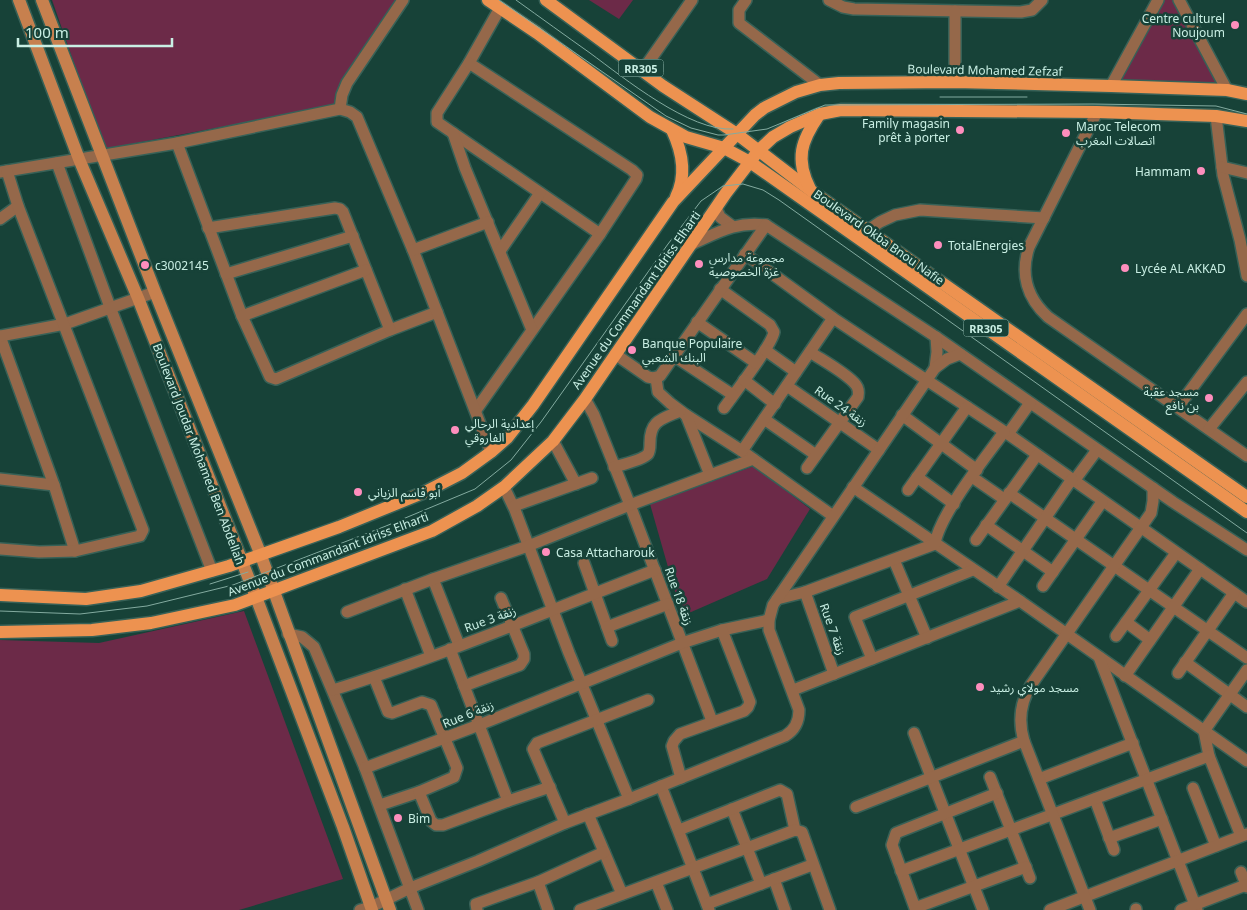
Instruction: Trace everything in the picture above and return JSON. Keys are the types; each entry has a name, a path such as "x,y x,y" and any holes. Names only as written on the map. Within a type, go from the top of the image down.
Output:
{"main road":[{"name":"Boulevard Joudar Mohamed Ben Abdellah","path":"19,0 79,159 138,298 256,598 343,827 368,909"},
{"name":"Boulevard Joudar Mohamed Ben Abdellah","path":"42,0 155,292 260,553 388,905"},
{"name":"Boulevard Okba Bnou Nafie","path":"488,0 537,33 650,117 672,130 700,142 724,148 750,162 1247,512"},
{"name":"Boulevard Okba Bnou Nafie","path":"546,0 663,86 737,134 811,191 1247,497"},
{"name":"Boulevard Mohamed Zefzaf","path":"737,134 764,108 796,92 820,85 955,82 1227,90 1247,94"},
{"path":"759,150 773,137 790,127 820,114 841,110 1097,112 1216,116 1247,121"},
{"path":"811,191 801,165 801,152 804,139 820,114"},
{"path":"714,119 735,123 755,115"},
{"path":"672,130 681,154 683,167 678,192 673,202"},
{"name":"Avenue du Commandant Idriss Elharti","path":"0,595 86,599 141,591 212,571 339,526 425,492 462,473 507,438 533,405 673,202 737,134"},
{"name":"Avenue du Commandant Idriss Elharti","path":"0,632 92,630 151,623 235,605 432,531 477,506 504,487 553,441 585,398 716,208 759,150"}],"street":[{"path":"340,109 342,95 347,83 403,0"},
{"path":"643,70 692,0"},
{"path":"746,0 739,10 739,23 820,85"},
{"path":"829,0 842,7 854,9 1021,12 1032,10 1042,0"},
{"path":"1111,86 1158,0"},
{"path":"1179,0 1227,90"},
{"path":"500,8 437,113 438,122 600,234"},
{"path":"955,11 955,82"},
{"path":"469,62 637,175 600,234 476,410"},
{"path":"0,548 39,552 75,551 140,536 143,530 65,324 4,172 178,143 340,109 350,112 357,118 413,250 491,452"},
{"path":"1097,112 1029,247 1025,264 1025,281 1031,297 1048,317 1247,456"},
{"path":"1216,116 1222,167 1243,240 1247,276"},
{"path":"453,133 465,168 532,330"},
{"path":"178,143 242,316 270,377 276,379 437,312"},
{"path":"57,163 110,307 212,571"},
{"path":"1222,167 1247,173"},
{"path":"500,251 540,193"},
{"path":"0,219 18,206"},
{"path":"208,228 335,208 340,209 353,236 390,330"},
{"path":"716,208 720,218 732,226"},
{"path":"868,230 895,215 920,210 1044,218"},
{"path":"413,250 488,222"},
{"path":"614,354 648,377 656,378 662,374 766,225"},
{"path":"690,245 732,226 766,225 936,337 1097,450 1247,550"},
{"path":"226,274 353,236"},
{"path":"745,254 833,318 1006,433 1247,602"},
{"path":"242,316 366,270"},
{"path":"720,289 774,329 774,336 724,408"},
{"path":"75,551 54,485 0,336 65,324 155,292"},
{"path":"1178,407 1247,314"},
{"path":"742,451 833,318"},
{"path":"697,322 756,363"},
{"path":"935,368 936,337"},
{"path":"765,350 796,372"},
{"path":"807,468 858,397 857,386 810,352"},
{"path":"368,909 388,905 410,888 478,861 565,822 629,799 788,734 796,725 799,705 772,640 769,620 773,605 926,380 935,368 947,359 960,354"},
{"path":"674,356 733,395"},
{"path":"656,378 658,392 683,413 742,451 833,516"},
{"path":"744,380 775,404"},
{"name":"Rue 24 زنقة","path":"787,386 878,450"},
{"path":"1209,429 1245,388"},
{"name":"Rue 18 زنقة","path":"585,398 594,415 630,505 712,722"},
{"path":"935,544 941,525 974,473 1030,403"},
{"path":"908,490 968,407"},
{"path":"614,467 645,457 650,449 652,426 658,420 683,413"},
{"path":"683,413 710,475"},
{"path":"902,415 941,444 974,473 1006,496 1045,518 1247,658"},
{"path":"764,419 816,454"},
{"path":"553,441 576,484"},
{"path":"998,587 1045,518 1097,450"},
{"path":"976,540 1037,455"},
{"path":"347,612 433,579 528,546 753,459"},
{"path":"917,477 954,504"},
{"path":"0,478 54,485"},
{"path":"514,506 592,478"},
{"path":"504,487 514,506 581,683 629,799"},
{"path":"853,487 1020,601 1247,761"},
{"path":"1090,910 1024,740 1020,725 1023,701 1066,634 1151,513 1153,488"},
{"path":"1043,586 1102,502"},
{"path":"1151,513 1173,502"},
{"path":"986,525 1052,572"},
{"path":"805,592 935,544"},
{"path":"1116,636 1176,553"},
{"path":"894,560 927,638"},
{"path":"584,563 612,641"},
{"path":"1125,676 1200,569"},
{"name":"Rue 3 زنقة","path":"333,690 431,656 655,570"},
{"path":"872,659 855,617 973,570"},
{"path":"433,579 464,686 508,800"},
{"path":"405,590 431,656"},
{"name":"Rue 7 زنقة","path":"777,599 805,592 834,674"},
{"path":"1178,673 1234,593"},
{"path":"464,686 520,666 524,659 524,654 501,598"},
{"path":"793,690 1020,601"},
{"path":"607,627 668,604"},
{"name":"Rue 6 زنقة","path":"365,768 480,725 682,643 722,630 769,620"},
{"path":"1126,622 1150,640"},
{"path":"681,778 672,746 680,734 744,711 750,702 722,630"},
{"path":"288,634 302,637 314,647 380,805 418,910"},
{"path":"1098,657 1196,907"},
{"path":"1185,662 1247,707"},
{"path":"1050,910 1244,835 1209,756 1204,731 1247,670"},
{"path":"374,677 388,712 392,713 422,702 431,705 457,768 454,777 380,805"},
{"path":"565,822 533,749 534,746 537,743 648,700"},
{"path":"914,733 983,910"},
{"path":"856,807 1024,740"},
{"path":"1039,779 1132,743"},
{"path":"901,870 1209,756"},
{"path":"990,777 997,793 1028,873 974,886 915,908 892,844 896,834 945,812 997,793"},
{"path":"661,786 708,907 812,865"},
{"path":"418,792 432,821 436,825 443,825 508,800 550,787"},
{"path":"1193,788 1216,846"},
{"path":"679,830 780,790 787,794 796,830"},
{"path":"1095,799 1114,850"},
{"path":"732,809 761,884"},
{"path":"588,814 622,894"},
{"path":"1109,838 1162,818"},
{"path":"580,910 796,830 802,832 812,865 830,910"},
{"path":"477,910 476,904 538,882 604,852"},
{"path":"1181,910 1196,907 1247,886 1241,872"},
{"path":"774,879 786,910"},
{"path":"538,882 548,910"},
{"path":"656,882 666,910"}],"shaded area":[{"path":"52,0 396,0 334,106 104,149"},
{"path":"589,0 633,0 619,19"},
{"path":"1162,0 1174,0 1222,90 1119,82"},
{"path":"754,466 810,509 767,579 682,616 650,504"},
{"path":"244,611 343,879 239,910 0,910 0,640 99,643"}],"tram line":[{"path":"499,0 666,116 691,128 718,135 767,129 825,105 1093,104 1216,106 1247,114"},
{"path":"516,0 658,102 697,122 716,128 733,129"},
{"path":"940,97 1027,97"},
{"path":"0,611 80,614 147,606 233,585 386,526 475,489 511,460 541,422 668,244 701,201 723,186 743,184 763,190 779,200 1247,533"},
{"path":"210,584 248,572"}],"place":[{"name":"Centre culturel Noujoum","path":"1235,25"},
{"name":"Family magasin prêt à porter","path":"960,130"},
{"name":"Maroc Telecom اتصالات المغرب","path":"1066,133"},
{"name":"Hammam","path":"1201,171"},
{"name":"TotalEnergies","path":"938,245"},
{"name":"مجموعة مدارس غزة الخصوصية","path":"699,264"},
{"name":"c3002145","path":"145,265"},
{"name":"Lycée AL AKKAD","path":"1125,268"},
{"name":"Banque Populaire البنك الشعبي","path":"632,350"},
{"name":"مسجد عقبة بن نافع","path":"1209,398"},
{"name":"إعدادية الرحالي الفاروقي","path":"455,430"},
{"name":"أبو قاسم الزياني","path":"358,492"},
{"name":"Casa Attacharouk","path":"546,552"},
{"name":"مسجد مولاي رشيد","path":"980,687"},
{"name":"Bim","path":"398,818"}]}
